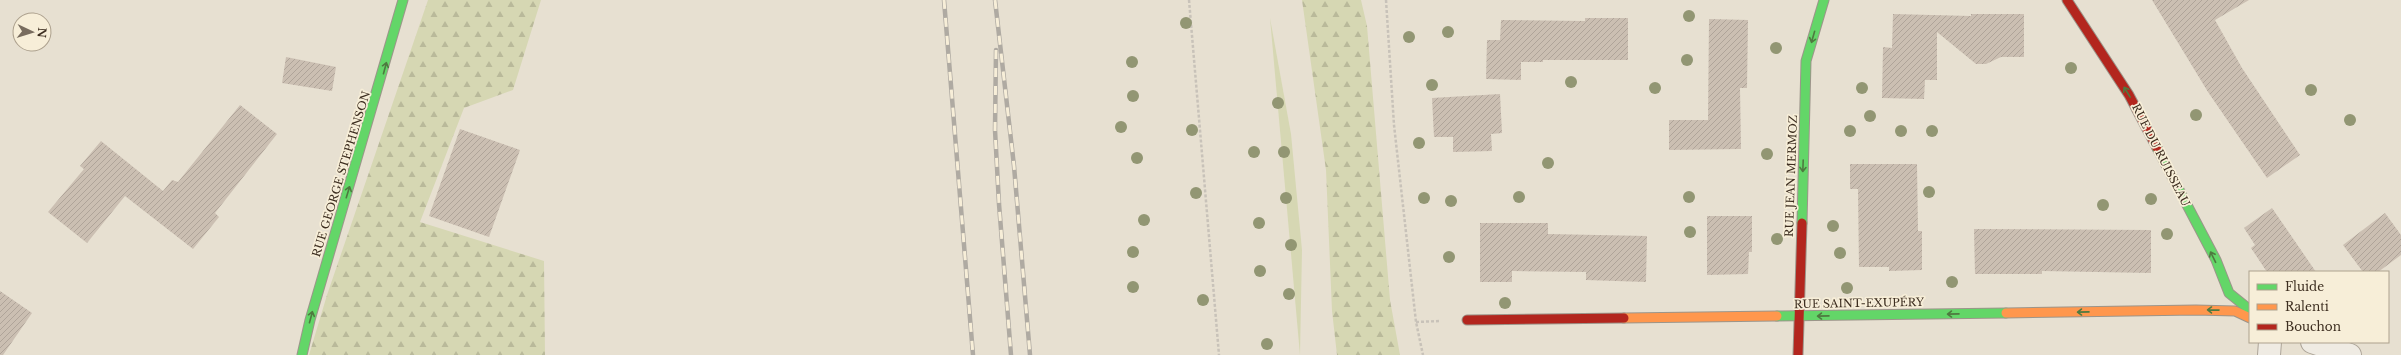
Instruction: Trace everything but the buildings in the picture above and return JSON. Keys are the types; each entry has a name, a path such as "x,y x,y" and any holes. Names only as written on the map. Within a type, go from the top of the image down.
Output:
{"street":[{"name":"RUE GEORGE STEPHENSON","path":"302,355 310,320 403,0"},
{"name":"RUE JEAN MERMOZ","path":"1798,355 1806,61 1824,0"},
{"name":"RUE DU RUISSEAU","path":"2067,0 2130,95 2216,260 2229,293 2249,309"},
{"name":"RUE SAINT-EXUPÉRY","path":"1467,320 2196,310 2235,311 2249,318"},
{"path":"2269,355 2270,343"},
{"path":"2315,343 2350,355"}],"path":[{"path":"1189,0 1219,355"},
{"path":"1386,0 1394,125 1416,322 1423,355"}],"green space":[{"path":"428,0 541,0 513,90 464,108 420,222 544,261 545,355 309,355 327,295"},
{"path":"1302,0 1361,0 1367,26 1390,300 1400,355 1337,355 1332,311 1326,170"},
{"path":"1270,18 1291,134 1302,250 1300,355"}],"railway":[{"path":"944,0 973,355"},
{"path":"995,0 1014,166 1030,355"},
{"path":"996,50 995,130 999,204 1011,355"}],"traffic: fast":[{"path":"302,355 310,320 403,0"},
{"path":"1802,223 1806,61 1824,0"},
{"path":"2157,148 2216,260 2229,293 2249,309"},
{"path":"1777,316 2006,313"}],"traffic: slow":[{"path":"2006,313 2196,310 2235,311 2249,318"},
{"path":"1624,318 1777,316"}],"traffic: jam":[{"path":"2067,0 2129,95 2157,148"},
{"path":"1798,355 1802,223"},
{"path":"1467,320 1624,318"}]}
